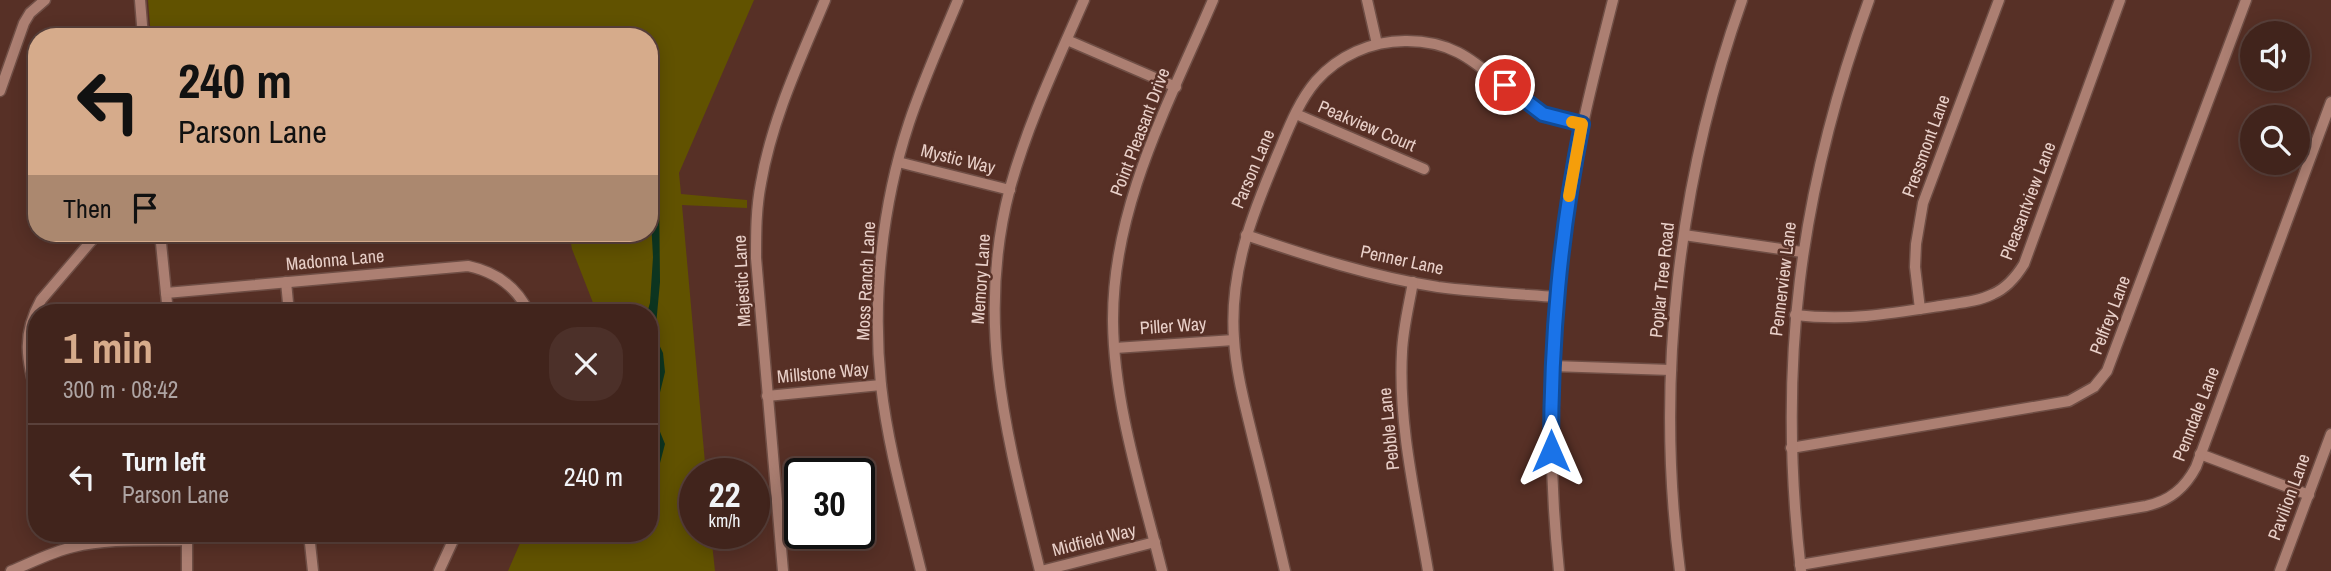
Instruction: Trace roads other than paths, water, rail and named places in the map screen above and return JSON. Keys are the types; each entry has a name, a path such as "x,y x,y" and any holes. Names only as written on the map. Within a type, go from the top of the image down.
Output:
{"street":[{"path":"0,91 24,23 30,13 45,0"},
{"path":"140,0 142,28"},
{"name":"Majestic Lane","path":"783,571 756,258 756,222 769,143 782,103 825,0"},
{"name":"Moss Ranch Lane","path":"921,571 896,470 881,385 878,327 880,271 898,162 922,85 958,0"},
{"name":"Memory Lane","path":"1040,571 1006,432 996,360 996,271 1010,190 1027,134 1084,0"},
{"name":"Point Pleasant Drive","path":"1162,571 1121,397 1115,348 1114,288 1124,226 1141,170 1213,0"},
{"path":"1367,0 1377,44"},
{"name":"Poplar Tree Road","path":"1680,571 1671,465 1671,370 1684,235 1712,98 1742,0"},
{"name":"Pennerview Lane","path":"1800,568 1793,498 1791,374 1802,252 1821,153 1834,103 1869,0"},
{"name":"Pressmont Lane","path":"1920,309 1916,244 1923,203 1999,0"},
{"name":"Pleasantview Lane","path":"1795,314 1841,319 1920,309 1992,295 2018,274 2047,204 2120,0"},
{"name":"Pelfrey Lane","path":"1791,448 2069,401 2094,387 2108,371 2245,0"},
{"path":"1559,571 1552,478 1552,366 1556,298 1566,214 1582,124 1610,1"},
{"path":"1067,40 1176,87"},
{"name":"Parson Lane","path":"1285,571 1244,401 1234,340 1235,292 1246,235 1307,92 1328,69 1353,53 1377,44 1419,41 1449,48 1479,64 1536,110 1582,124"},
{"name":"Penndale Lane","path":"1800,568 2157,504 2176,494 2190,477 2200,454 2331,102"},
{"name":"Peakview Court","path":"1296,114 1424,169"},
{"name":"Mystic Way","path":"898,162 1010,190"},
{"name":"Penner Lane","path":"1246,235 1379,275 1413,282 1556,298"},
{"path":"1684,235 1802,252"},
{"path":"39,304 90,242"},
{"path":"161,242 167,304"},
{"name":"Madonna Lane","path":"166,293 468,267 482,269 501,279 517,293 524,304"},
{"path":"286,282 288,304"},
{"name":"Pebble Lane","path":"1413,282 1404,336 1401,377 1409,457 1428,571"},
{"path":"28,332 28,357"},
{"name":"Piller Way","path":"1115,348 1234,340"},
{"path":"1552,366 1671,370"},
{"name":"Millstone Way","path":"767,396 881,385"},
{"name":"Pavilion Lane","path":"2280,571 2331,434"},
{"path":"2200,454 2309,495"},
{"path":"73,542 74,547"},
{"path":"11,571 74,547 114,542"},
{"path":"187,542 187,571"},
{"path":"310,542 313,571"},
{"path":"439,571 452,542"},
{"name":"Midfield Way","path":"1040,571 1155,542"}]}
